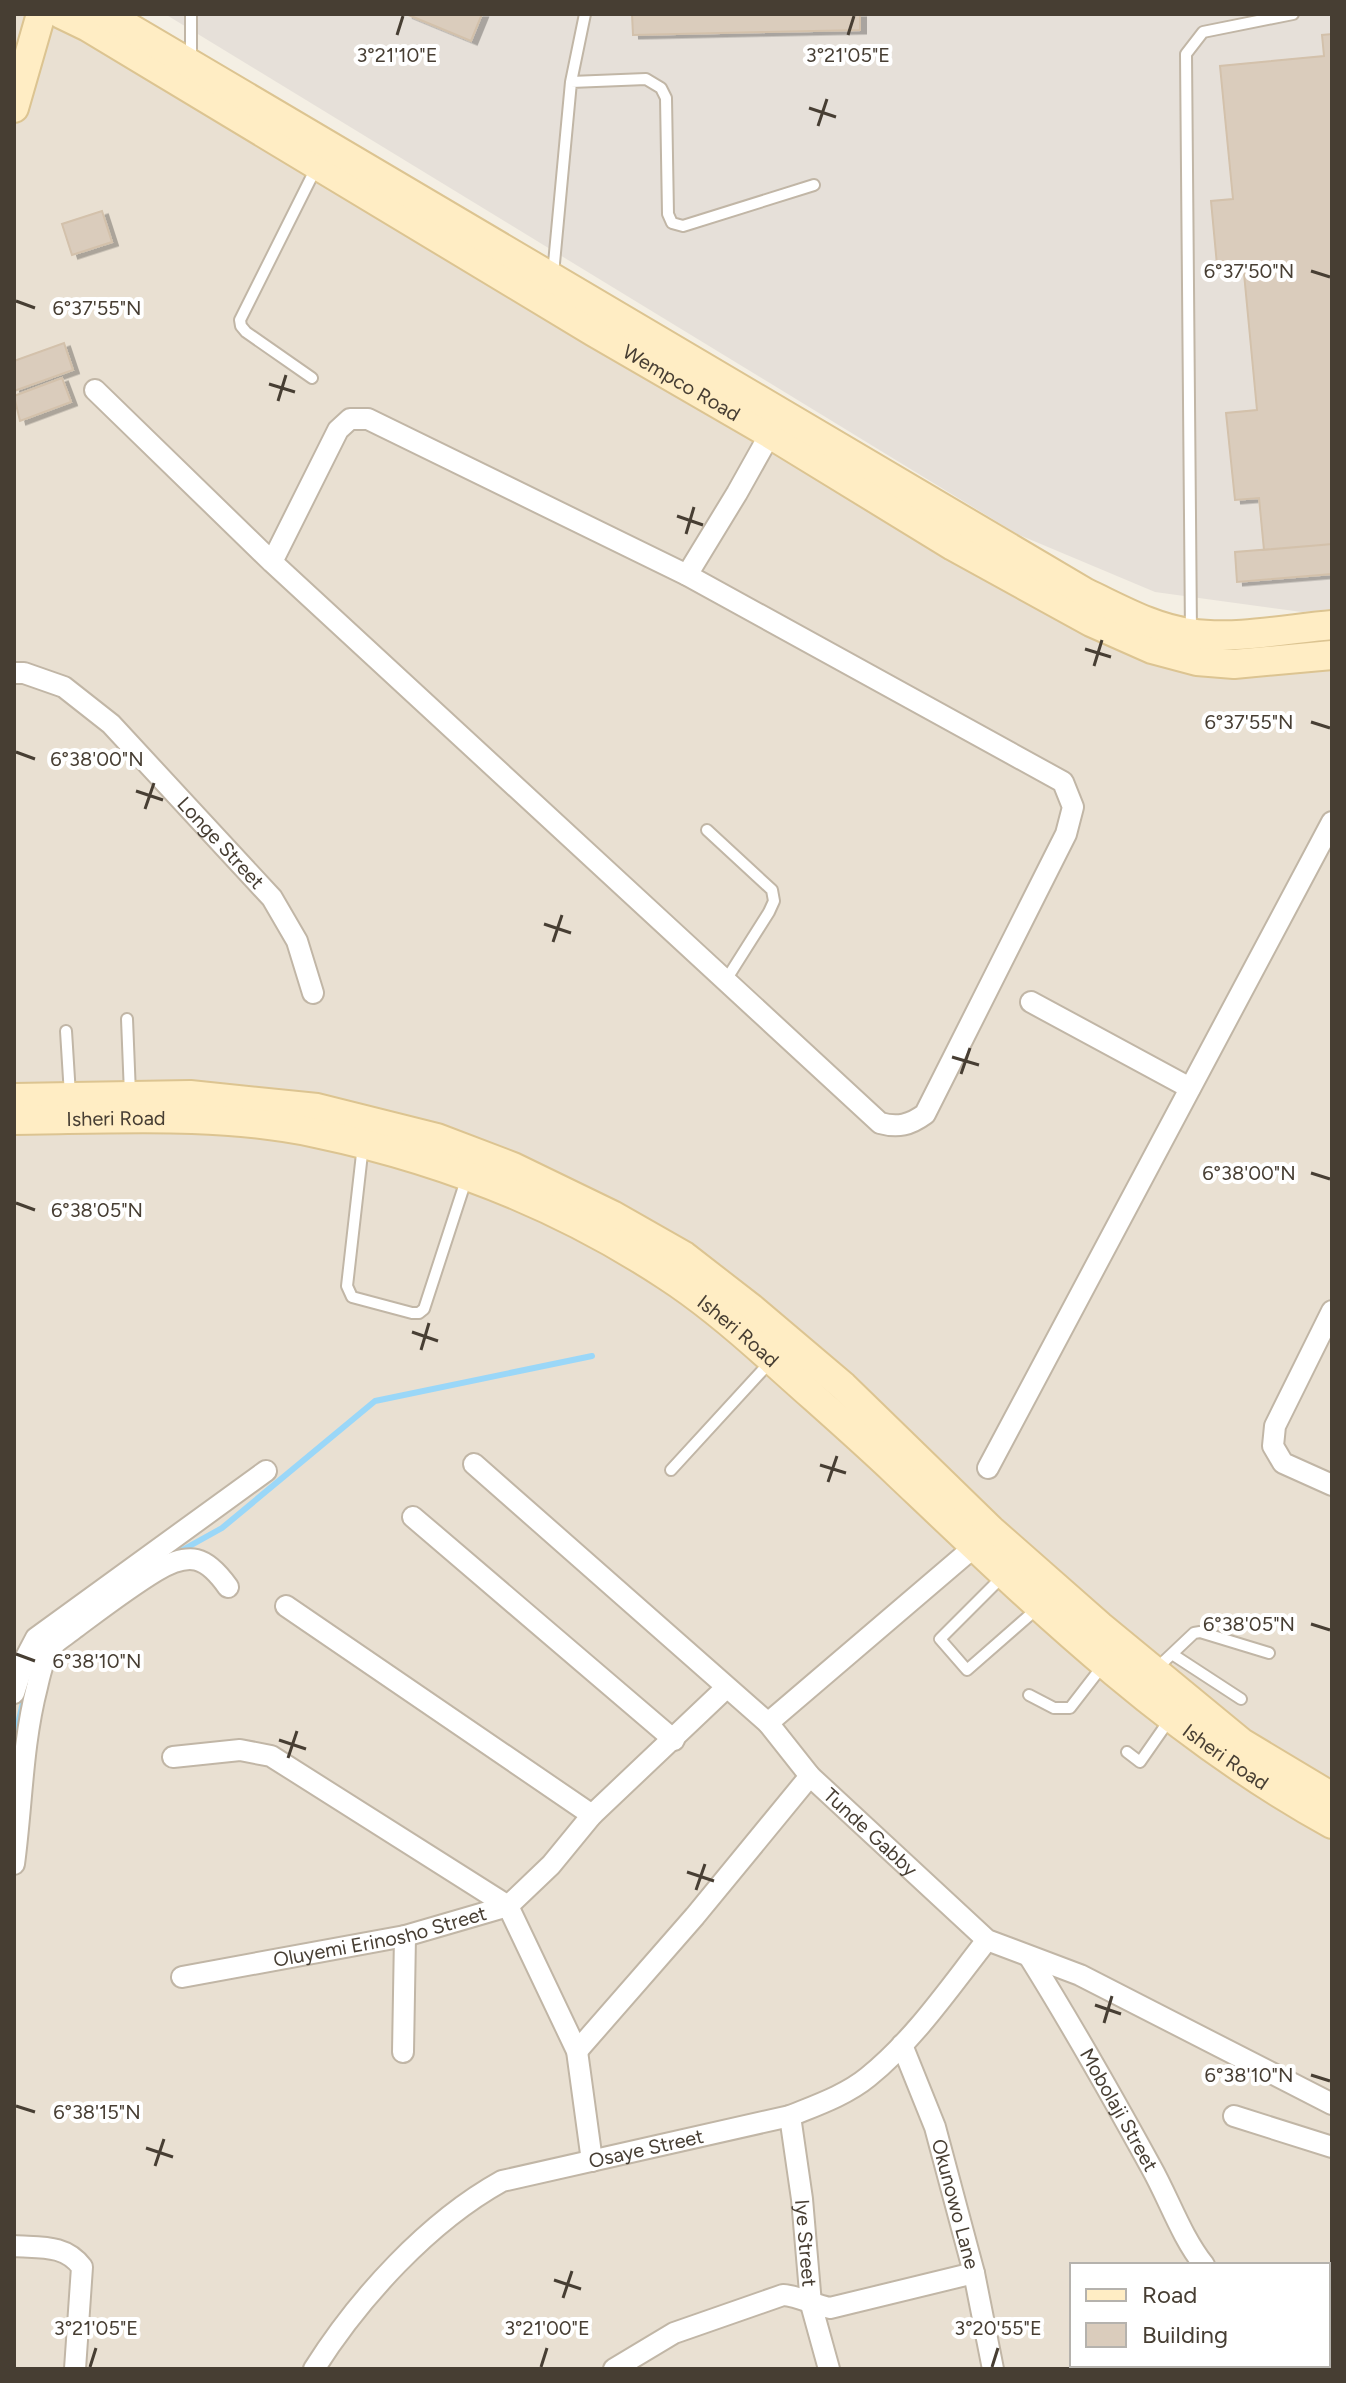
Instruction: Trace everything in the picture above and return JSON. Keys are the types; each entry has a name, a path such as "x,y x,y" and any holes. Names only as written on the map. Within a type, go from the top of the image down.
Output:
{"main road":[{"path":"14,108 41,14"},
{"name":"Wempco Road","path":"61,14 97,20 191,65 553,280 959,534 1091,622 1152,649 1197,661 1234,664 1332,655"},
{"path":"30,53 53,36 97,20"},
{"name":"Wempco Road","path":"97,20 318,164 594,332 770,434 959,534 1156,626 1191,634 1234,634 1332,625"},
{"name":"Isheri Road","path":"14,1098 190,1095 317,1108 437,1138 513,1167 612,1215 684,1256 751,1308 843,1386 991,1530 1100,1626 1164,1662 1235,1752 1289,1800 1332,1824"},
{"name":"Isheri Road","path":"14,1120 189,1117 262,1124 363,1143 468,1175 537,1204 608,1240 668,1276 736,1326 827,1407 974,1547 1172,1718 1235,1752 1332,1797"}],"street":[{"path":"95,390 272,562 880,1123 891,1126 912,1124 925,1114 1066,834 1073,807 1063,782 687,575 368,419 350,419 338,430 272,562"},
{"path":"687,575 770,434"},
{"name":"Longe Street","path":"14,673 24,673 64,687 111,724 272,898 297,941 313,993"},
{"path":"988,1468 1332,822"},
{"path":"1031,1002 1190,1088"},
{"path":"1332,1311 1275,1426 1273,1446 1283,1463 1332,1485"},
{"name":"Tunde Gabby","path":"474,1464 768,1723 810,1776 987,1940 1080,1975 1332,2104"},
{"path":"14,1693 25,1659 36,1638 266,1471"},
{"path":"413,1517 674,1740"},
{"path":"768,1723 974,1547"},
{"path":"14,1864 20,1819 19,1736 42,1666 52,1646 131,1586 167,1564 183,1559 197,1560 214,1567 228,1587"},
{"path":"286,1606 592,1815"},
{"name":"Oluyemi Erinosho Street","path":"182,1977 405,1936 508,1906 551,1865 592,1815 726,1688"},
{"path":"173,1757 240,1750 271,1756 508,1906 577,2051 592,2161"},
{"path":"577,2051 695,1916 810,1776"},
{"path":"403,2052 405,1936"},
{"name":"Osaye Street","path":"314,2369 365,2300 420,2242 469,2199 502,2181 790,2116 833,2099 867,2078 902,2045 987,1940"},
{"name":"Mobolaji Street","path":"1030,1958 1086,2049 1202,2263"},
{"name":"Okunowo Lane","path":"902,2045 935,2127 974,2273 993,2369"},
{"name":"Iye Street","path":"790,2116 802,2199 811,2304 829,2369"},
{"path":"1234,2116 1332,2147"},
{"path":"14,2246 55,2249 73,2255 82,2267 75,2369"},
{"path":"614,2369 674,2333 783,2295 830,2308 974,2273"}],"lane":[{"path":"191,14 191,65"},
{"path":"553,280 571,82 585,14"},
{"path":"1191,634 1186,54 1203,32 1293,14"},
{"path":"571,82 646,79 661,88 666,98 668,214 672,223 683,226 814,185"},
{"path":"312,378 246,332 240,320 318,164"},
{"path":"707,830 772,890 774,901 726,980"},
{"path":"127,1019 130,1096"},
{"path":"66,1031 70,1097"},
{"path":"363,1143 347,1286 352,1297 412,1313 424,1309 468,1175"},
{"path":"671,1470 772,1360"},
{"path":"1005,1574 940,1639 967,1670 1040,1605"},
{"path":"1241,1699 1164,1662 1194,1633 1200,1632 1269,1653"},
{"path":"1029,1695 1054,1708 1070,1708 1105,1662"},
{"path":"1127,1752 1140,1762 1172,1718"}],"shaded area":[{"path":"14,14 39,14 1098,638 1332,669 1332,2369 14,2369"},
{"path":"165,14 1332,14 1332,609 1302,612 1155,592 1017,534"}],"building":[{"path":"406,14 482,14 471,41"},
{"path":"632,14 860,14 860,30 633,35"},
{"path":"1332,34 1332,544 1264,550 1259,498 1235,500 1226,413 1257,410 1243,263 1217,265 1211,201 1233,199 1220,66 1324,56 1322,35"},
{"path":"102,211 112,242 72,255 62,224"},
{"path":"64,343 73,370 14,391 14,361"},
{"path":"62,378 71,402 20,421 14,396"},
{"path":"1332,544 1332,574 1237,582 1235,552"}],"waterway":[{"path":"177,1553 222,1528 375,1401 592,1356"},
{"path":"14,1741 29,1677"}]}
